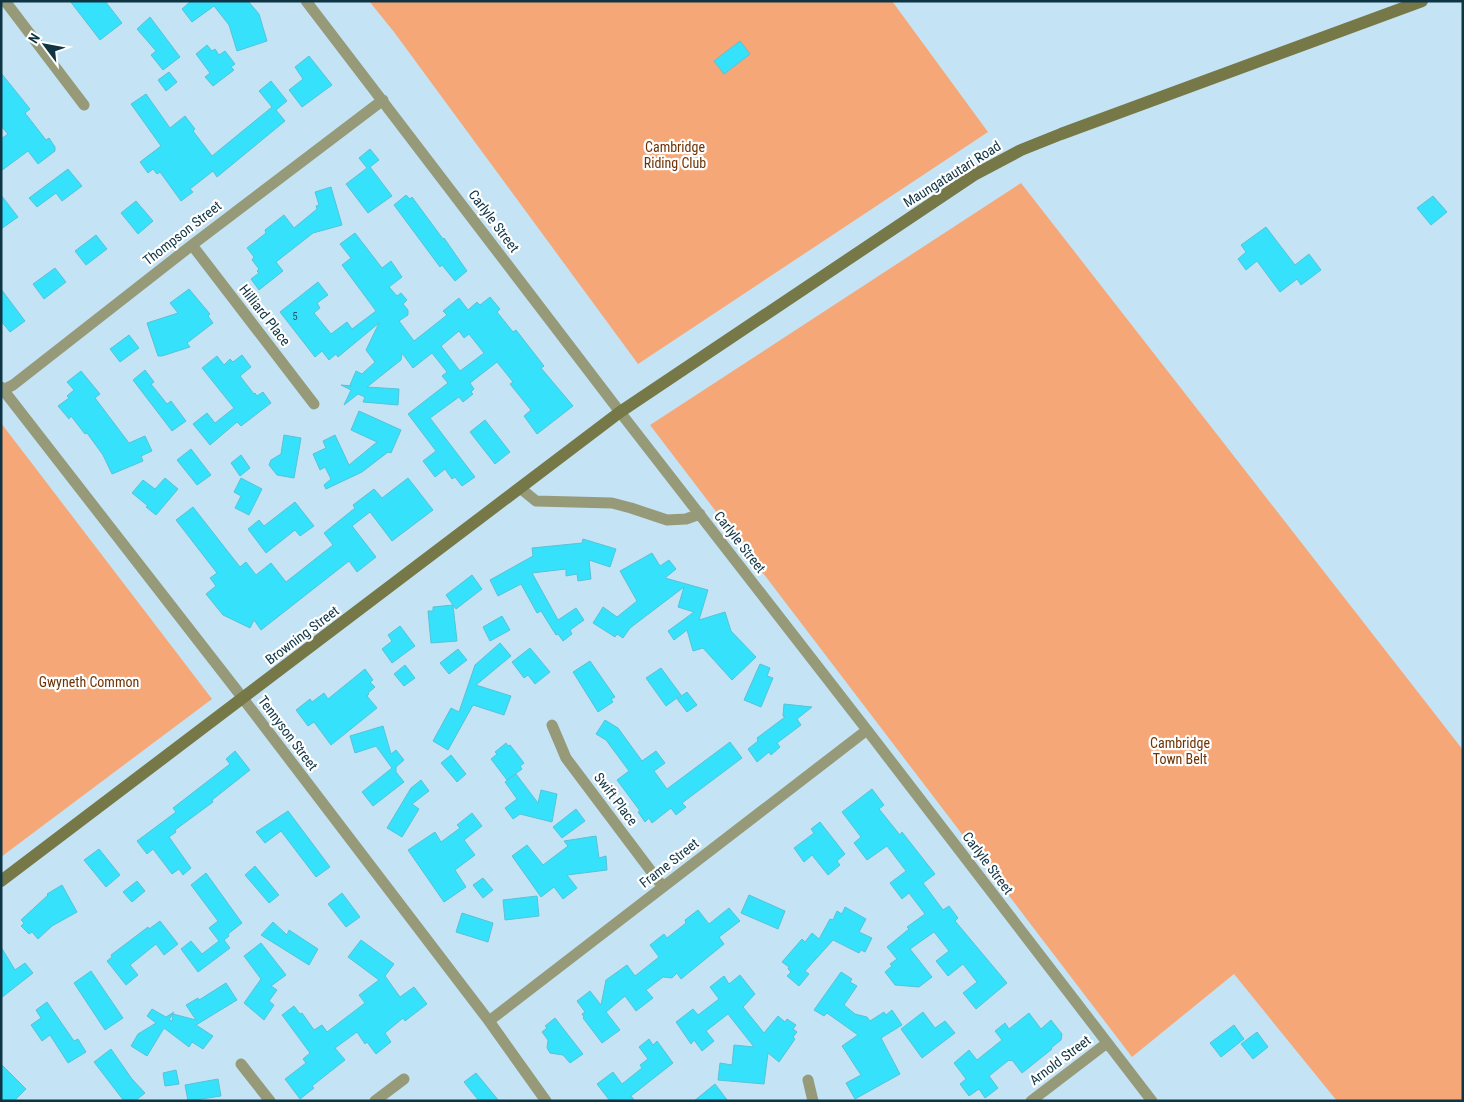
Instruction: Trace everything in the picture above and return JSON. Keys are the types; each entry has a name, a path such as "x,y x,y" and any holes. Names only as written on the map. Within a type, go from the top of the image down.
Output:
{"street":[{"path":"5,1 84,105"},
{"name":"Carlyle Street","path":"306,1 620,412 868,730 1152,1101"},
{"name":"Maungatautari Road","path":"620,412 974,175 1021,150 1422,1"},
{"name":"Thompson Street","path":"2,389 13,385 192,244 383,100"},
{"name":"Hilliard Place","path":"192,244 314,404"},
{"name":"Tennyson Street","path":"2,389 489,1020 546,1101"},
{"name":"Browning Street","path":"1,881 620,412"},
{"path":"520,488 536,501 612,503 667,520 686,519 700,514"},
{"name":"Swift Place","path":"552,725 566,758 663,887"},
{"name":"Frame Street","path":"489,1020 868,730"},
{"name":"Arnold Street","path":"1031,1101 1107,1043"},
{"path":"241,1064 270,1101"},
{"path":"375,1101 404,1079"},
{"path":"808,1080 812,1101"}],"green space":[{"name":"Cambridge Riding Club","path":"369,1 892,1 988,132 638,364 394,32"},
{"name":"Cambridge Town Belt","path":"1021,183 1463,750 1463,1101 1337,1101 1234,974 1132,1057 650,425"},
{"name":"Gwyneth Common","path":"1,423 212,699 1,857"}],"building":[{"path":"70,1 105,1 122,23 100,40"},
{"path":"191,1 248,1 259,14 267,41 237,51 229,25 214,6 192,22 182,9"},
{"path":"150,17 180,57 163,70 151,55 156,51 137,29"},
{"path":"740,41 750,54 724,74 714,61"},
{"path":"207,45 212,51 215,49 219,55 225,51 235,64 231,67 234,70 213,86 205,77 210,73 196,54"},
{"path":"309,56 332,85 302,107 289,90 303,79 295,67"},
{"path":"169,72 177,82 166,91 158,80"},
{"path":"1,73 30,109 25,113 46,140 49,138 55,147 55,151 38,164 28,151 1,171 1,139 8,134 1,126"},
{"path":"271,81 287,101 276,110 285,121 217,177 213,171 190,189 193,192 181,201 160,172 157,174 153,169 148,173 140,162 161,146 131,104 146,94 170,128 185,116 195,129 193,131 212,156 272,107 259,91"},
{"path":"370,149 379,160 370,167 392,196 368,213 346,184 367,168 359,158"},
{"path":"68,169 82,186 62,201 56,193 37,207 29,198"},
{"path":"331,187 342,225 313,233 276,262 283,271 259,290 251,279 259,273 257,271 259,269 252,260 254,257 247,248 284,215 294,228 317,209 316,206 319,205 315,192"},
{"path":"1,195 18,217 1,229"},
{"path":"406,195 410,199 412,197 467,271 455,281 442,265 440,267 394,205"},
{"path":"1433,196 1447,212 1431,225 1417,208"},
{"path":"136,201 153,221 138,234 121,213"},
{"path":"1266,227 1295,265 1309,254 1321,270 1301,285 1297,279 1280,292 1257,261 1246,270 1238,259 1246,252 1241,245"},
{"path":"355,233 382,268 391,261 402,277 389,287 397,296 401,293 407,300 403,304 408,310 408,315 399,321 414,341 447,315 443,311 459,298 468,310 477,302 480,305 490,297 500,309 497,312 513,332 516,330 544,366 541,368 573,406 537,434 524,416 531,410 510,384 513,382 497,362 470,383 474,389 471,392 473,394 463,402 459,397 430,418 475,477 462,486 455,477 452,479 445,469 435,477 423,461 436,451 408,414 448,383 442,376 447,372 432,353 413,368 402,353 401,360 367,387 399,389 398,405 363,402 365,397 358,394 344,405 351,390 341,385 352,386 350,385 356,371 362,374 375,362 366,350 379,323 338,357 336,354 329,360 322,351 315,357 280,312 318,282 328,295 317,303 320,308 314,313 331,334 347,322 352,329 376,311 342,265 351,258 340,244","holes":["459,331 464,338 469,334 484,353 460,371 441,346"]},
{"path":"96,235 107,249 86,265 75,251"},
{"path":"55,268 66,282 44,299 33,284"},
{"path":"1,289 25,321 10,332 1,321"},
{"path":"189,289 210,314 208,316 213,323 187,343 190,347 158,356 147,323 178,313 170,303"},
{"path":"129,335 139,348 120,362 110,349"},
{"path":"242,355 251,367 240,376 254,394 257,396 263,392 271,403 241,426 237,422 210,445 193,424 207,413 215,423 234,408 202,368 217,356 224,365 230,359 233,362"},
{"path":"145,370 154,382 151,384 167,404 171,401 186,421 172,431 133,380"},
{"path":"81,371 100,394 95,398 129,443 145,436 152,451 141,456 143,461 112,474 103,455 87,433 85,434 71,416 69,419 58,406 69,398 67,396 74,390 67,382"},
{"path":"359,411 401,430 391,453 388,452 362,472 326,489 324,485 331,479 325,467 320,470 313,454 326,448 323,441 335,435 349,465 377,442 351,430"},
{"path":"485,420 510,452 495,464 470,432"},
{"path":"284,435 301,438 294,478 277,475 269,465 271,460 281,454"},
{"path":"191,449 211,475 197,485 177,460"},
{"path":"241,455 250,468 240,476 231,463"},
{"path":"165,478 178,489 156,515 132,493 143,480 155,489"},
{"path":"241,478 262,489 249,515 235,508 241,496 234,492"},
{"path":"408,478 433,510 392,541 370,512 352,526 376,557 357,572 349,561 261,630 254,620 250,628 223,615 206,594 216,586 210,578 217,573 176,520 193,507 240,567 246,562 256,575 271,563 286,582 333,545 324,533 355,508 353,505 374,489 382,498"},
{"path":"295,502 314,526 300,536 295,530 266,553 248,529 259,520 264,526"},
{"path":"583,539 616,549 610,567 589,560 591,579 578,581 577,574 566,576 566,569 532,573 558,620 576,608 584,620 570,630 572,634 563,641 558,634 556,635 541,611 537,613 521,584 498,596 490,580 533,556 532,548 582,543"},
{"path":"652,553 660,566 669,560 676,569 665,578 708,590 699,620 725,612 731,631 756,657 732,680 703,648 693,651 687,630 674,640 668,631 694,612 678,607 684,587 630,628 623,638 617,634 615,637 593,623 603,607 617,617 637,601 620,571"},
{"path":"472,575 482,589 456,609 446,595"},
{"path":"453,605 457,641 431,643 428,611 433,611 433,607"},
{"path":"502,616 510,630 490,641 483,627"},
{"path":"400,626 415,646 392,663 382,649 392,641 388,635"},
{"path":"500,643 511,656 476,685 511,696 504,715 473,705 448,750 433,741 451,708 459,712 475,665"},
{"path":"530,648 550,672 535,684 528,675 524,678 512,662"},
{"path":"458,649 467,660 449,674 440,663"},
{"path":"590,661 615,697 611,699 613,702 598,712 573,672"},
{"path":"760,664 770,668 767,676 773,678 761,707 744,700"},
{"path":"405,665 415,678 404,686 394,674"},
{"path":"661,668 681,695 666,706 646,678"},
{"path":"365,669 373,680 370,682 375,687 367,696 377,708 331,745 314,722 308,726 296,710 310,699 312,702 324,693 328,699"},
{"path":"687,692 697,705 687,712 677,699"},
{"path":"784,704 812,707 797,719 801,725 777,743 780,747 771,755 769,752 757,762 748,749 758,741 757,738 785,717 783,716"},
{"path":"605,720 618,728 642,761 656,751 665,763 654,771 667,789 730,742 742,758 682,803 686,807 676,815 671,808 652,823 649,818 645,822 638,812 640,811 617,780 629,771 606,740 596,734"},
{"path":"383,726 391,754 396,750 404,760 396,767 396,772 404,782 373,806 362,792 392,768 376,746 355,753 350,736"},
{"path":"506,743 508,746 510,745 524,763 520,766 522,769 507,780 491,759 497,754 495,752"},
{"path":"235,751 250,770 212,800 213,802 175,830 176,832 169,837 191,868 183,875 179,869 172,874 153,849 147,854 137,841 176,812 173,808 230,764 226,759"},
{"path":"451,755 466,774 457,782 441,763"},
{"path":"516,774 538,803 541,790 557,794 552,822 520,814 513,819 505,808 517,799 505,782"},
{"path":"421,780 429,791 412,804 419,809 402,837 387,828 411,788"},
{"path":"872,789 884,805 879,809 900,835 902,832 935,874 923,883 943,910 949,906 958,918 955,921 1007,983 976,1009 963,993 977,982 963,964 948,976 936,961 949,951 934,932 910,949 932,977 919,987 895,985 885,972 892,966 890,964 897,959 887,947 909,929 907,927 925,914 909,893 902,899 890,883 906,871 887,846 867,860 854,843 861,837 842,812"},
{"path":"576,809 585,821 562,838 553,827"},
{"path":"288,811 330,867 316,877 281,831 265,843 256,832"},
{"path":"472,813 482,826 464,840 475,855 455,870 466,887 444,902 408,850 435,832 441,842 460,828 457,825"},
{"path":"820,822 845,854 837,861 840,865 828,875 812,855 804,862 794,848 814,833 811,829"},
{"path":"596,836 599,858 606,856 607,870 567,875 577,888 563,899 554,887 541,897 512,856 527,845 543,865 568,846 564,841"},
{"path":"99,849 120,875 106,887 84,860"},
{"path":"255,866 279,895 269,903 245,875"},
{"path":"206,873 242,923 228,934 229,936 224,940 230,948 198,972 181,949 191,941 202,954 219,941 209,928 218,921 191,885"},
{"path":"483,878 493,890 483,898 473,885"},
{"path":"137,881 145,891 132,902 123,892"},
{"path":"62,885 77,912 52,926 38,939 32,932 29,934 21,926 24,923 21,920 47,894"},
{"path":"342,893 360,917 346,927 328,904"},
{"path":"749,895 785,911 778,929 741,913"},
{"path":"537,896 539,916 505,920 503,900"},
{"path":"845,907 866,919 859,932 872,938 865,952 861,950 859,953 833,940 805,971 809,974 799,986 787,976 791,972 788,969 789,967 782,962 802,939 805,942 812,933 819,939 830,919 833,920 837,911 842,914"},
{"path":"729,908 740,921 719,937 724,944 681,979 677,973 672,978 663,977 646,990 653,998 636,1011 625,996 606,1012 620,1030 602,1043 583,1018 582,1014 585,1012 577,1001 590,991 601,1005 606,980 627,965 635,976 659,957 650,945 664,934 667,938 686,923 685,920 698,910 709,924"},
{"path":"462,913 493,923 488,942 456,932"},
{"path":"160,921 178,944 164,955 156,944 130,965 138,975 126,985 107,961 112,957 111,955 148,927 149,929"},
{"path":"273,922 287,935 289,930 318,949 309,965 261,935"},
{"path":"361,940 394,964 385,976 400,997 414,987 427,1004 405,1021 403,1018 385,1033 391,1042 376,1054 367,1042 365,1044 357,1032 335,1048 345,1060 312,1086 314,1088 300,1099 285,1079 306,1063 303,1059 310,1053 282,1015 294,1006 300,1014 302,1013 314,1030 322,1025 327,1032 365,1003 359,995 379,980 348,957"},
{"path":"261,943 286,975 271,986 277,990 269,1001 274,1005 264,1020 244,1003 261,979 244,956"},
{"path":"1,947 15,970 25,963 33,973 1,998"},
{"path":"91,971 123,1018 105,1030 74,983"},
{"path":"841,972 852,979 850,982 857,986 844,1005 855,1014 867,1017 870,1021 884,1012 886,1015 892,1010 902,1025 881,1038 900,1074 855,1099 846,1083 861,1075 842,1046 858,1035 827,1013 824,1016 814,1010"},
{"path":"740,975 755,994 743,1007 764,1033 778,1016 785,1022 787,1019 796,1025 793,1029 797,1032 793,1037 795,1039 779,1062 768,1053 764,1084 718,1080 720,1063 732,1065 734,1045 754,1047 728,1014 706,1031 714,1041 702,1051 694,1040 691,1044 676,1022 693,1009 698,1015 719,999 710,987 724,976 729,984"},
{"path":"226,983 237,1000 196,1025 213,1036 203,1049 192,1042 189,1047 164,1028 147,1056 131,1046 138,1034 156,1023 147,1016 152,1009 166,1017 174,1012 169,1020 172,1021 173,1014 196,1020 186,1005 198,998 199,1000"},
{"path":"47,1002 74,1041 78,1039 86,1052 68,1063 50,1035 42,1041 31,1025 41,1018 36,1010"},
{"path":"923,1012 935,1028 945,1021 955,1033 922,1058 901,1029"},
{"path":"1029,1013 1041,1029 1051,1020 1062,1034 1061,1040 1022,1073 1012,1060 1009,1060 989,1076 998,1088 985,1098 979,1089 969,1096 960,1084 966,1079 954,1063 969,1050 977,1060 1002,1040 995,1031 1005,1023 1009,1029"},
{"path":"555,1018 583,1054 570,1063 563,1055 550,1053 547,1048 548,1040 542,1032 547,1028 545,1026"},
{"path":"1234,1025 1244,1039 1221,1057 1210,1043"},
{"path":"1257,1032 1268,1047 1253,1059 1241,1044"},
{"path":"649,1039 653,1045 657,1041 673,1063 631,1096 635,1101 610,1101 597,1084 613,1072 622,1084 642,1068 640,1065 648,1059 639,1047"},
{"path":"111,1049 132,1079 145,1093 135,1101 124,1101 94,1062"},
{"path":"1,1064 26,1089 14,1101 1,1101"},
{"path":"176,1070 179,1084 165,1086 163,1073"},
{"path":"476,1073 499,1101 479,1101 464,1082"},
{"path":"218,1079 221,1096 188,1101 185,1085"},
{"path":"715,1084 728,1101 694,1101"}]}
